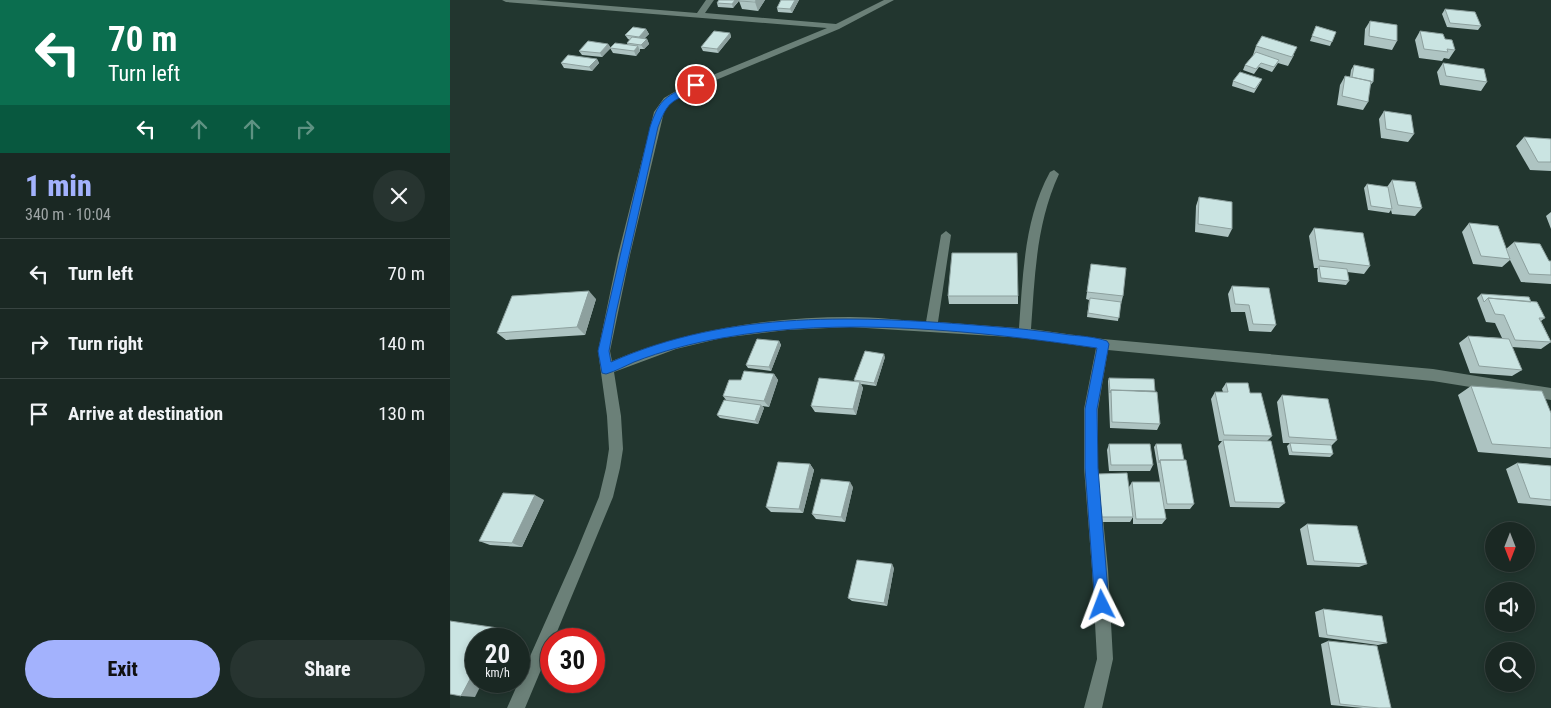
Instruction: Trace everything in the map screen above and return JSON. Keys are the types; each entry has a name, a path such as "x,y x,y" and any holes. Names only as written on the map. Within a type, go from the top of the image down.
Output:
{"street":[{"path":"506,0 836,26"},
{"path":"600,7 607,0"},
{"path":"700,14 710,0"},
{"path":"516,708 606,497 616,449 614,416 604,351 654,127 663,105 684,90 836,26 890,0"},
{"path":"1025,333 1032,247 1045,191 1054,174"},
{"path":"931,326 946,235"},
{"path":"606,370 632,358 676,344 722,333 787,325 850,322 1025,333 1103,344 1433,375 1551,394"},
{"path":"1093,708 1104,659 1100,569 1091,468 1091,409 1103,344"}],"building":[{"path":"719,0 735,0 732,4 717,3"},
{"path":"739,0 756,0 755,2"},
{"path":"781,0 795,0 790,9 777,8"},
{"path":"1445,9 1475,12 1481,26 1450,23"},
{"path":"1370,21 1397,25 1397,41 1369,36"},
{"path":"1316,26 1336,32 1332,42 1312,36"},
{"path":"633,27 646,29 639,37 625,35"},
{"path":"714,31 730,33 717,49 701,47"},
{"path":"1420,31 1443,34 1445,39 1452,40 1455,50 1447,49 1448,52 1424,49"},
{"path":"1262,36 1297,47 1292,57 1256,46"},
{"path":"632,37 647,39 641,45 627,43"},
{"path":"588,41 608,44 600,53 579,51"},
{"path":"615,43 638,46 634,51 610,48"},
{"path":"1256,52 1279,60 1274,67 1261,63 1256,69 1245,65"},
{"path":"568,55 597,59 589,67 561,63"},
{"path":"1443,63 1484,69 1487,82 1446,76"},
{"path":"1354,65 1374,69 1373,82 1352,77"},
{"path":"1240,72 1262,79 1255,89 1233,81"},
{"path":"1345,76 1371,81 1368,102 1342,96"},
{"path":"1384,111 1411,115 1414,134 1386,129"},
{"path":"1524,137 1551,139 1551,162 1538,162"},
{"path":"1392,180 1415,182 1422,208 1398,205"},
{"path":"1367,184 1388,187 1392,209 1371,206"},
{"path":"1199,197 1232,202 1232,229 1198,224"},
{"path":"1469,223 1498,226 1510,259 1481,256"},
{"path":"1314,228 1363,233 1370,266 1319,260"},
{"path":"1514,242 1540,244 1549,261 1551,261 1551,275 1529,274"},
{"path":"952,253 1017,253 1018,296 948,296"},
{"path":"1091,264 1126,268 1123,296 1087,292"},
{"path":"1319,266 1347,269 1349,281 1321,278"},
{"path":"1232,286 1269,288 1276,325 1253,324 1249,305 1235,304"},
{"path":"589,291 577,327 497,333 512,296"},
{"path":"1481,294 1529,297 1531,302 1488,298 1484,302"},
{"path":"1090,298 1121,302 1119,318 1088,313"},
{"path":"1488,298 1537,302 1545,318 1539,318 1551,342 1515,340 1504,315 1495,314"},
{"path":"1468,336 1509,339 1522,370 1479,366"},
{"path":"757,339 779,341 769,367 746,365"},
{"path":"865,351 884,354 874,383 854,380"},
{"path":"744,371 774,374 764,401 723,396 729,380 741,380"},
{"path":"819,378 860,382 853,409 811,406"},
{"path":"1109,378 1154,379 1155,391 1111,390 1110,393"},
{"path":"1226,383 1248,383 1250,393 1261,393 1272,436 1224,435 1215,392 1228,392"},
{"path":"1471,386 1542,391 1551,413 1551,448 1492,444"},
{"path":"1111,390 1157,392 1160,424 1112,422"},
{"path":"1282,395 1328,399 1337,440 1289,437"},
{"path":"724,400 761,405 755,421 717,415"},
{"path":"1223,440 1271,441 1285,503 1235,502"},
{"path":"1290,443 1331,445 1333,454 1292,452"},
{"path":"1109,444 1150,444 1153,465 1111,465"},
{"path":"1156,444 1181,444 1184,460 1160,460 1159,463"},
{"path":"1160,460 1186,460 1194,504 1167,504"},
{"path":"778,462 810,464 799,509 766,507"},
{"path":"1517,463 1551,466 1551,500 1530,498"},
{"path":"1127,473 1133,517 1102,517 1097,474"},
{"path":"821,479 850,482 841,517 812,514"},
{"path":"1132,482 1160,482 1166,519 1136,519"},
{"path":"503,493 535,495 512,543 479,541"},
{"path":"1307,524 1357,526 1367,564 1314,561"},
{"path":"857,560 892,564 884,603 848,598"},
{"path":"1323,609 1382,616 1387,643 1327,635"},
{"path":"450,621 498,628 465,628 465,689 461,696 450,694"},
{"path":"1328,641 1377,646 1391,708 1340,704"}],"route":[{"path":"696,85 667,100 659,112 654,127 611,313 604,351 606,370 632,358 676,344 722,333 787,325 850,322 931,326 1025,333 1103,344 1091,409 1091,468 1102,605"}]}
